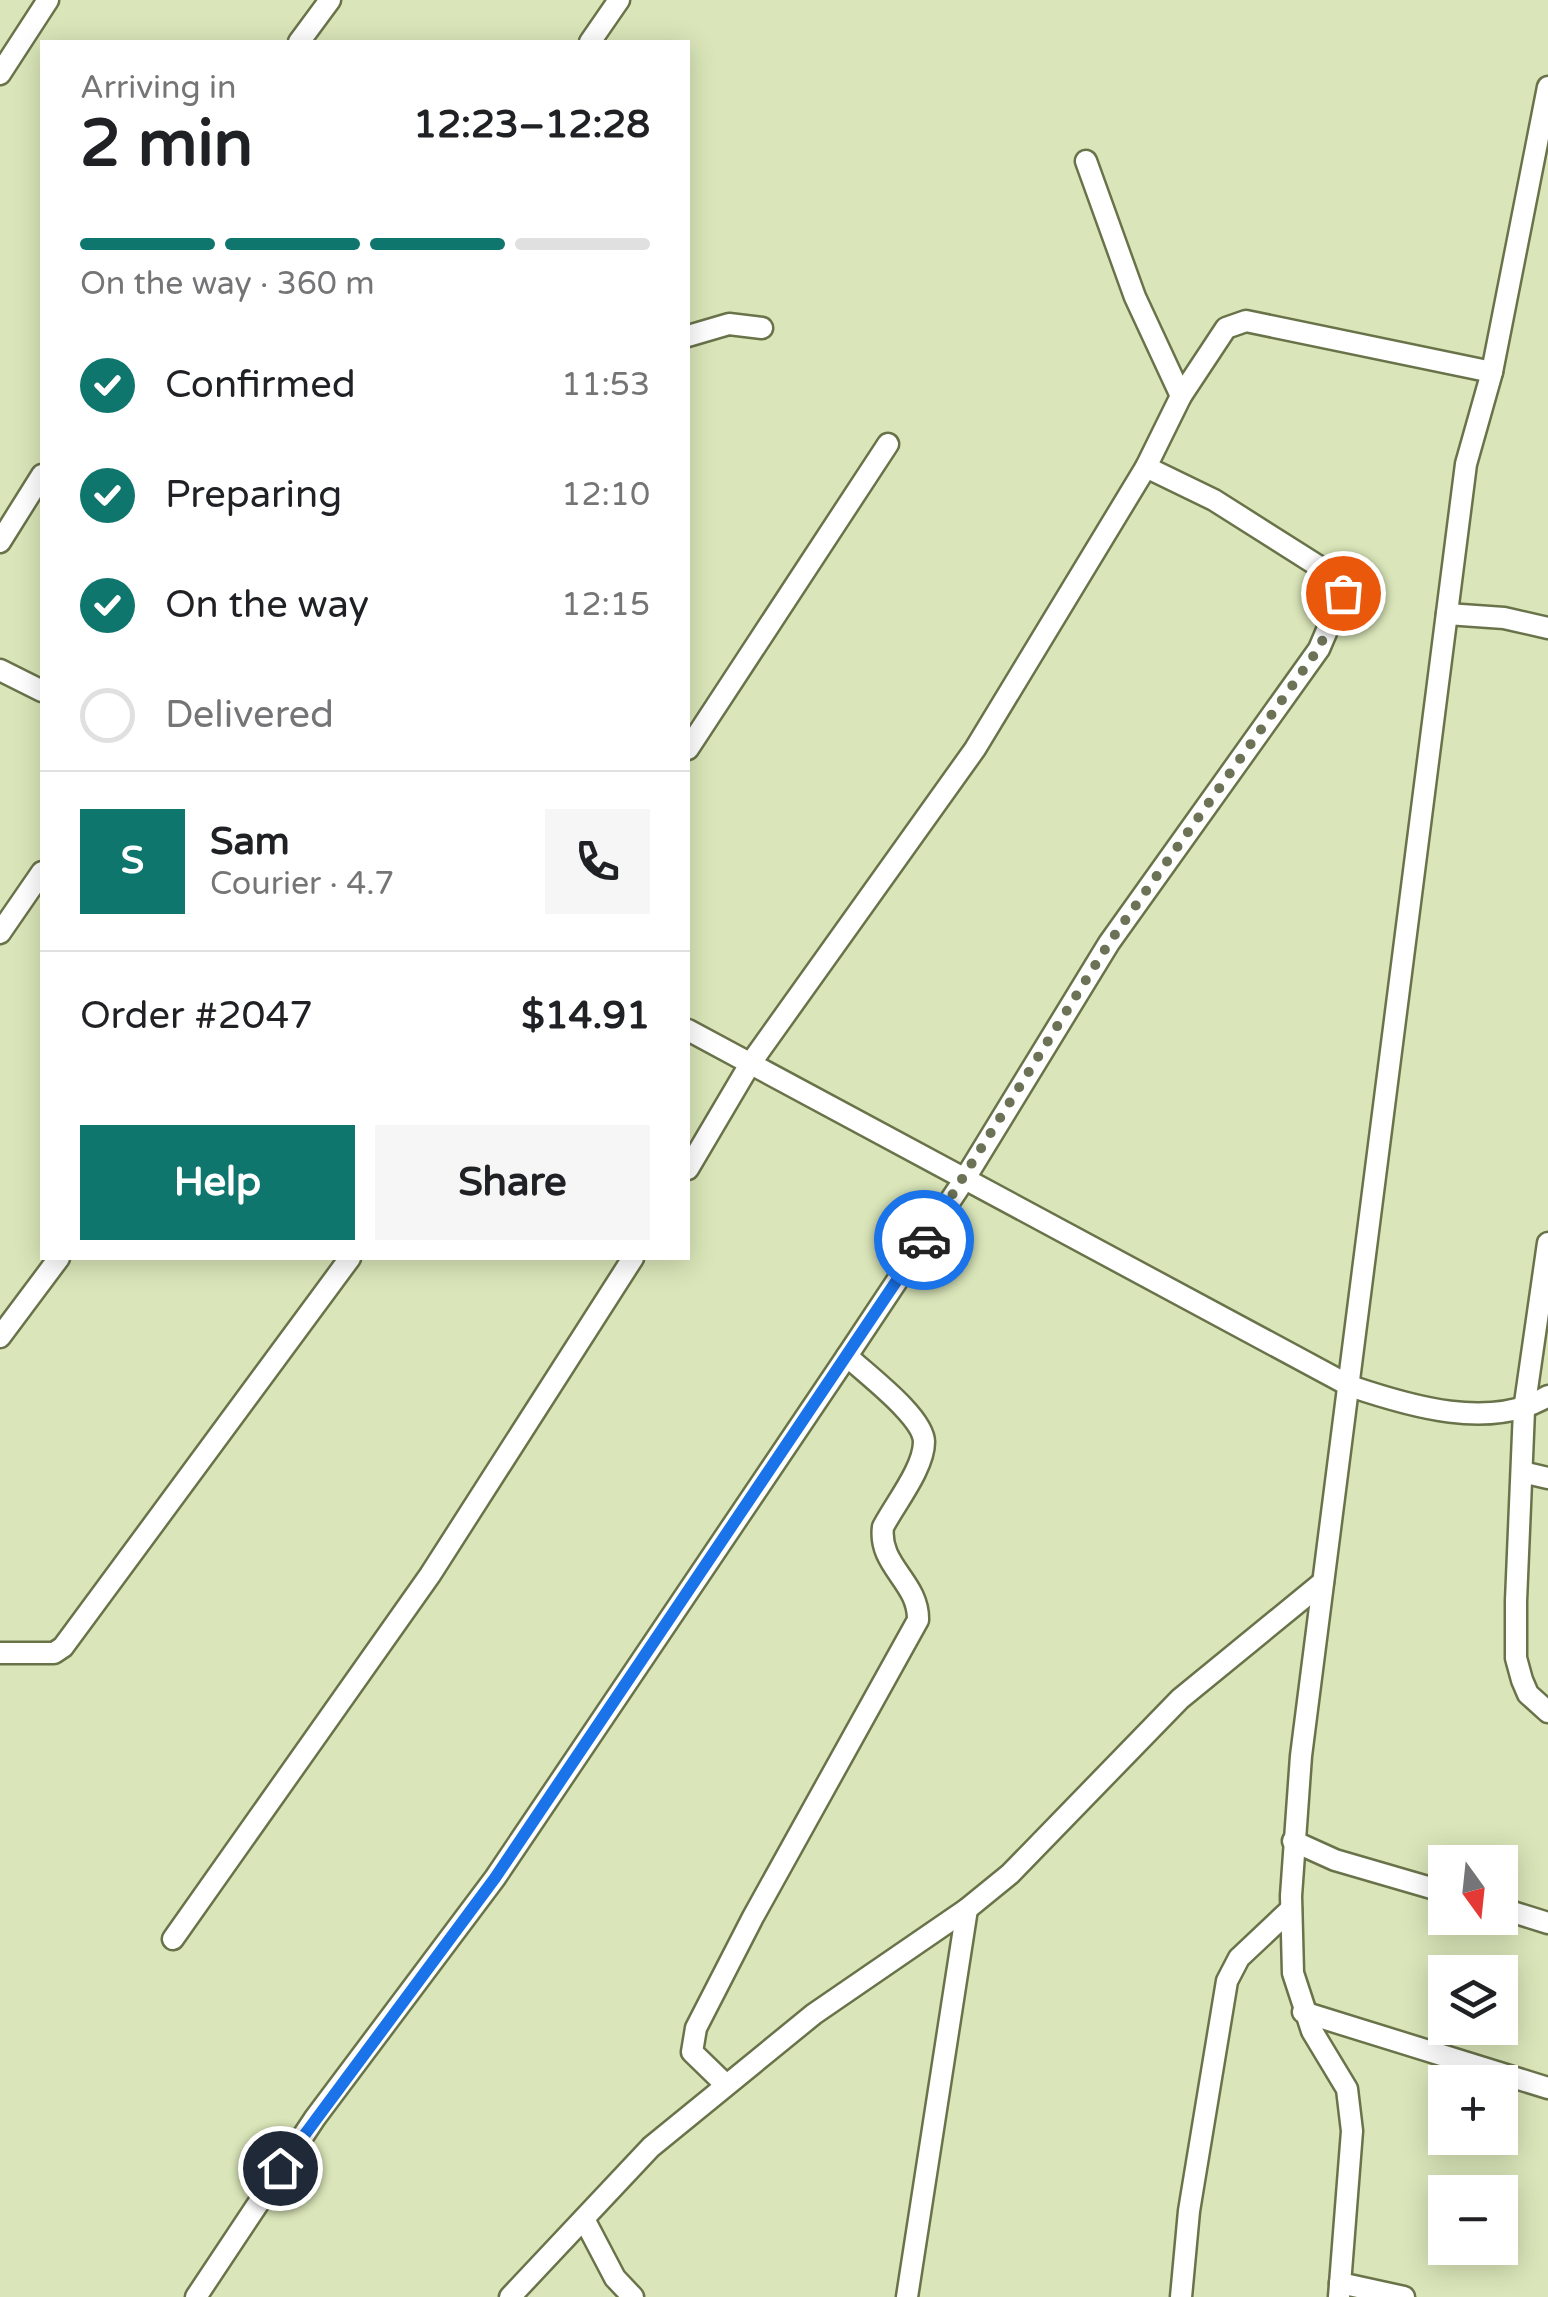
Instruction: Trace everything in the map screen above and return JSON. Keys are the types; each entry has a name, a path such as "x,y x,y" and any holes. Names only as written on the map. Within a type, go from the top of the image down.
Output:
{"street":[{"path":"0,74 48,0"},
{"path":"300,40 330,0"},
{"path":"591,40 619,0"},
{"path":"1404,2297 1340,2290 1350,2108 1339,2072 1303,2012 1291,1961 1294,1841 1323,1582 1466,464 1492,372 1548,87"},
{"path":"1086,160 1136,297 1180,396"},
{"path":"690,1166 750,1064 975,749 1146,467 1180,396 1226,328 1246,320 1492,372"},
{"path":"690,335 729,324 762,328"},
{"path":"690,746 888,444"},
{"path":"196,2297 273,2177 495,1878 964,1180 1109,943 1310,662 1343,598 1334,576 1214,500 1146,467"},
{"path":"0,542 40,478"},
{"path":"1447,614 1504,618 1548,628"},
{"path":"0,670 40,690"},
{"path":"0,933 40,875"},
{"path":"690,1031 1350,1386 1414,1407 1524,1410 1548,1396"},
{"path":"1548,1242 1524,1410 1516,1658 1528,1694 1548,1712"},
{"path":"0,1337 58,1260"},
{"path":"0,1654 54,1652 62,1648 349,1260"},
{"path":"173,1939 430,1575 632,1260"},
{"path":"726,2085 696,2058 692,2044 696,2028 918,1620 914,1593 892,1566 881,1540 883,1526 922,1454 925,1440 918,1423 847,1356"},
{"path":"1522,1472 1548,1478"},
{"path":"510,2297 651,2147 814,2014 967,1909 1054,1832 1180,1699 1323,1582"},
{"path":"1294,1841 1336,1860 1428,1887"},
{"path":"907,2297 967,1909"},
{"path":"1181,2297 1189,2211 1227,1981 1239,1958 1291,1909"},
{"path":"1518,1914 1548,1924"},
{"path":"1303,2012 1548,2088"},
{"path":"584,2218 615,2278 633,2297"}],"way so far":[{"path":"924,1240 1109,943 1319,648 1343,593"}],"route":[{"path":"280,2168 495,1878 924,1240"}]}
